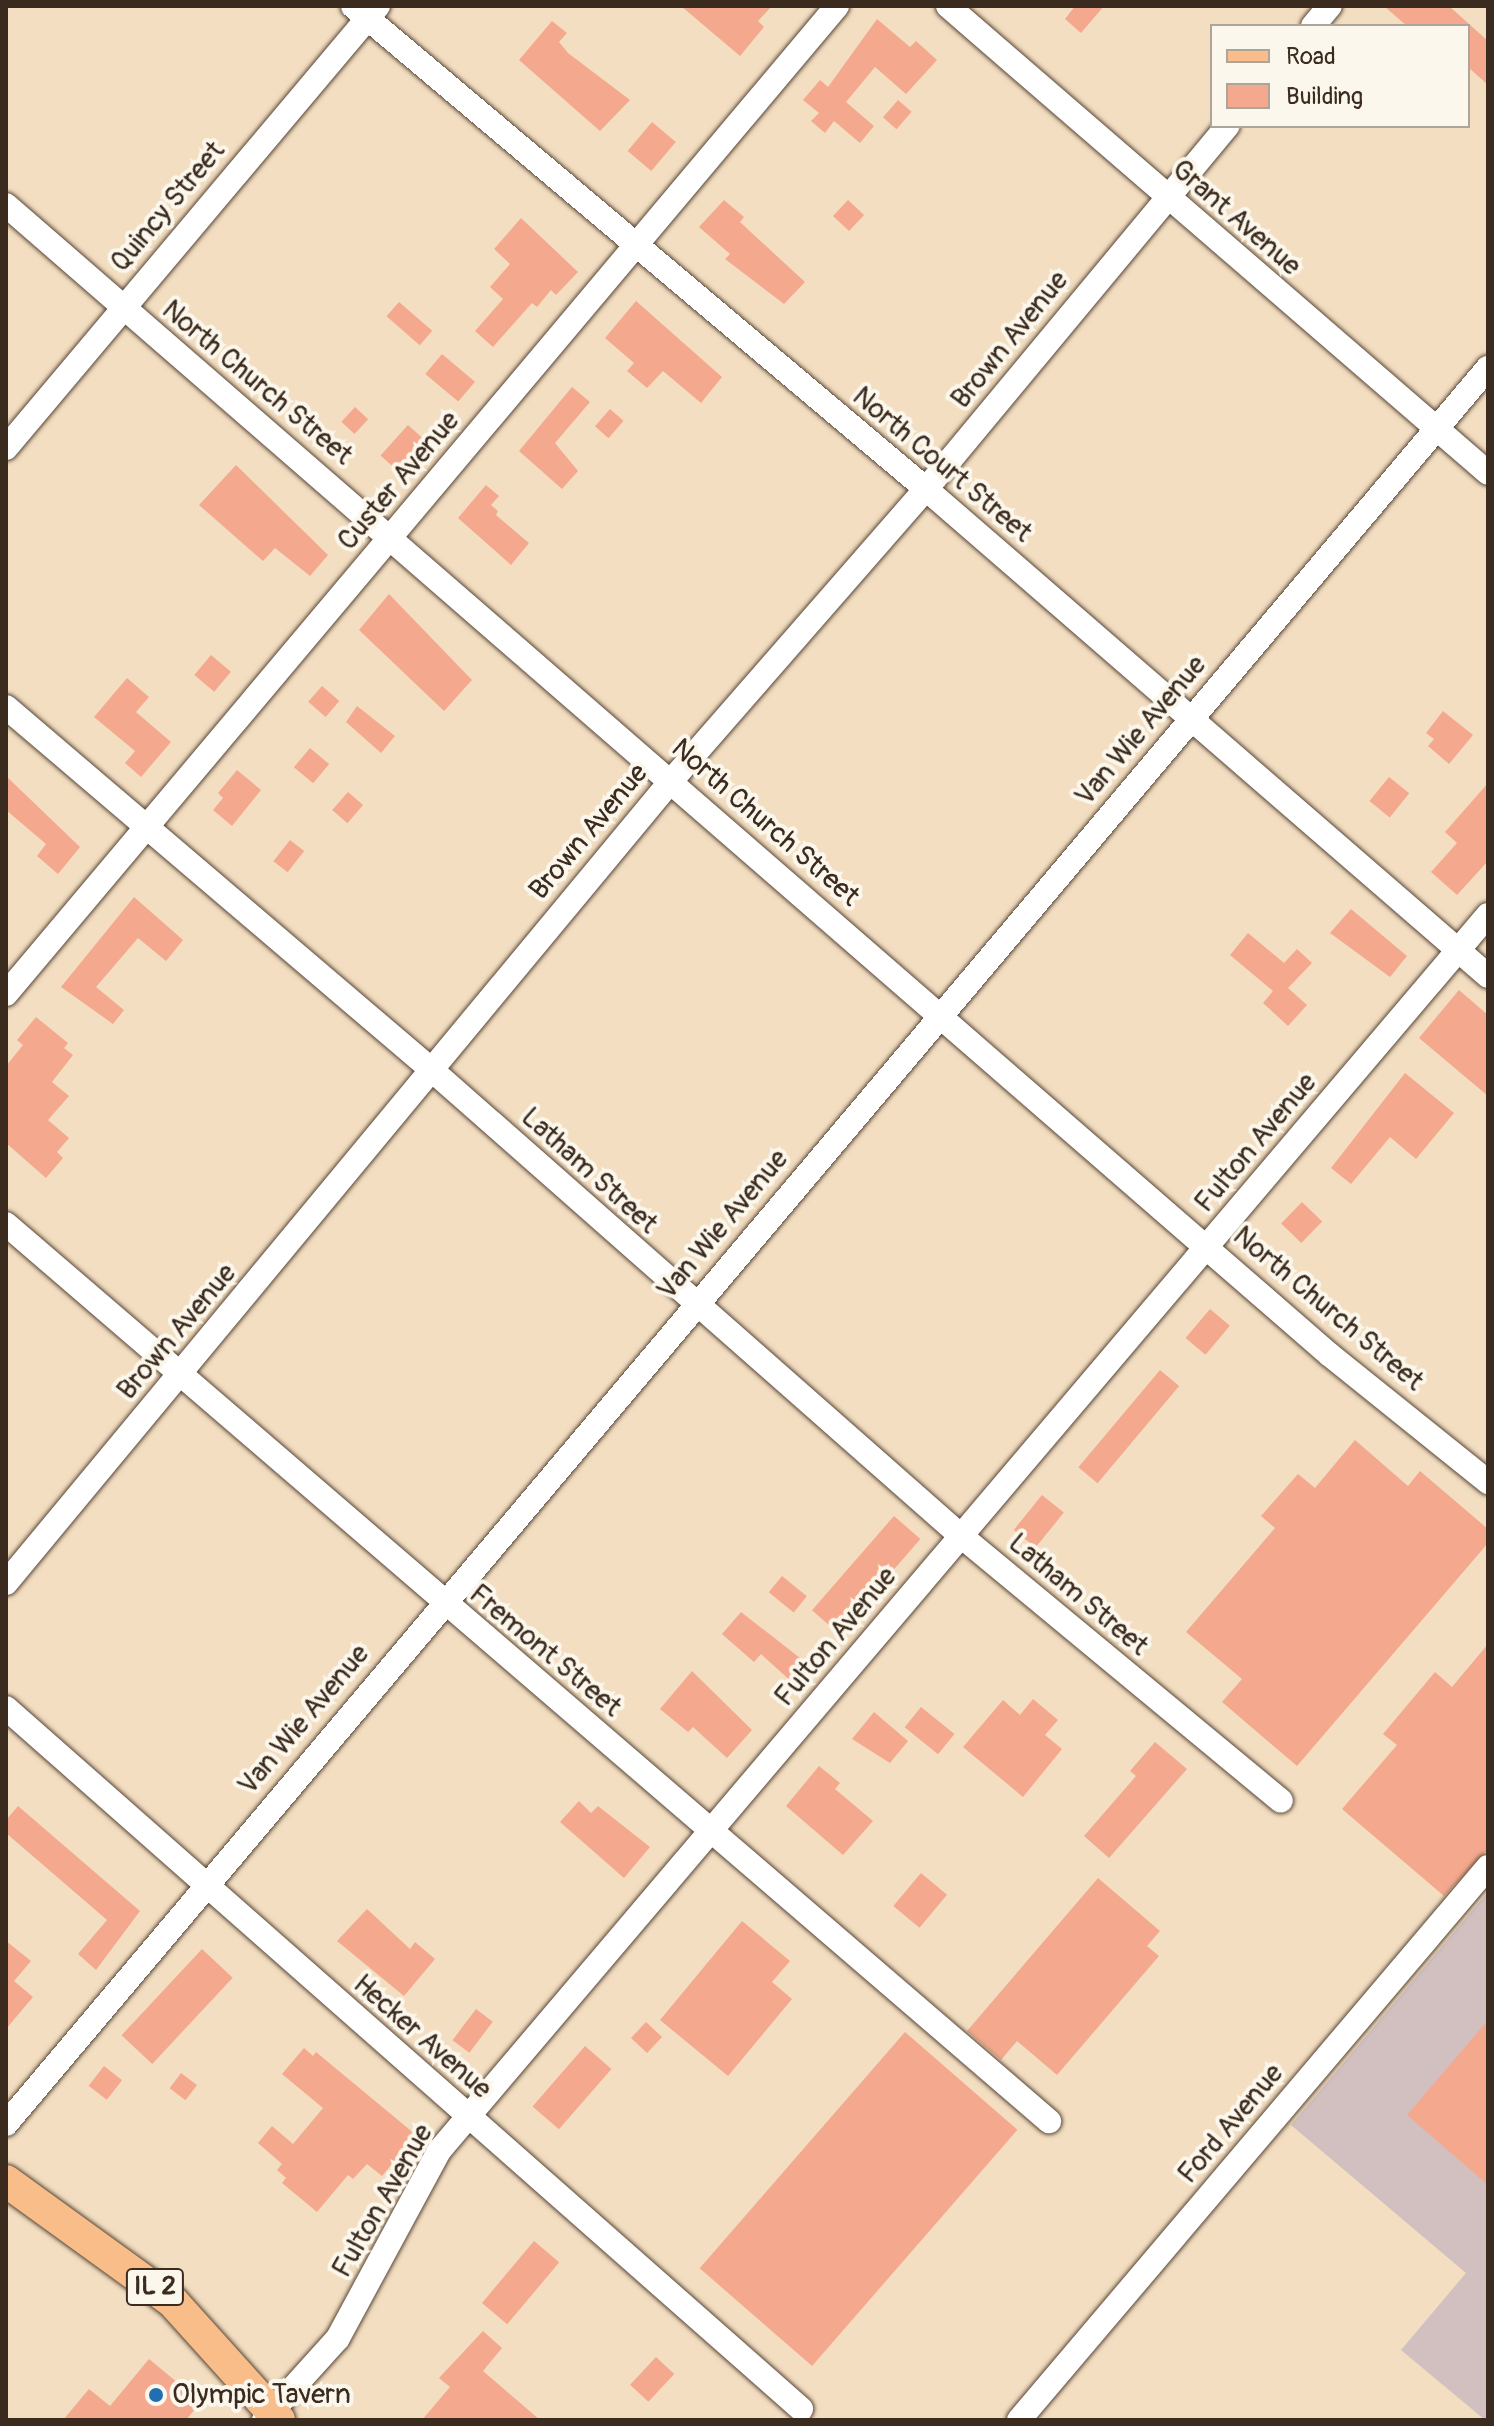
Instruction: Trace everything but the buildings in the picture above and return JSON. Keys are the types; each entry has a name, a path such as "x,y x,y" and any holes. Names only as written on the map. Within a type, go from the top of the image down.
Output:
{"main road":[{"name":"IL 2","path":"6,2181 172,2301 272,2417"}],"street":[{"name":"Custer Avenue","path":"6,994 837,6"},
{"name":"Grant Avenue","path":"948,6 1166,198 1488,473"},
{"path":"1315,24 1330,6"},
{"name":"North Court Street","path":"366,10 635,248 926,489 1488,976"},
{"name":"Quincy Street","path":"6,448 366,10"},
{"name":"Brown Avenue","path":"6,1583 671,781 926,489 1225,128"},
{"name":"North Church Street","path":"6,205 1207,1246 1488,1482"},
{"name":"Van Wie Avenue","path":"6,2124 204,1885 1488,368"},
{"name":"Latham Street","path":"6,707 433,1071 694,1305 961,1536 1281,1801"},
{"name":"Fulton Avenue","path":"272,2417 338,2338 439,2151 1488,915"},
{"name":"Fremont Street","path":"6,1224 442,1604 1049,2121"},
{"name":"Hecker Avenue","path":"6,1708 801,2409"},
{"name":"Ford Avenue","path":"1019,2420 1488,1867"}],"shaded area":[{"path":"1488,1892 1488,2420 1485,2420 1401,2350 1466,2273 1291,2125"}],"place":[{"name":"Olympic Tavern","path":"156,2395"}]}
